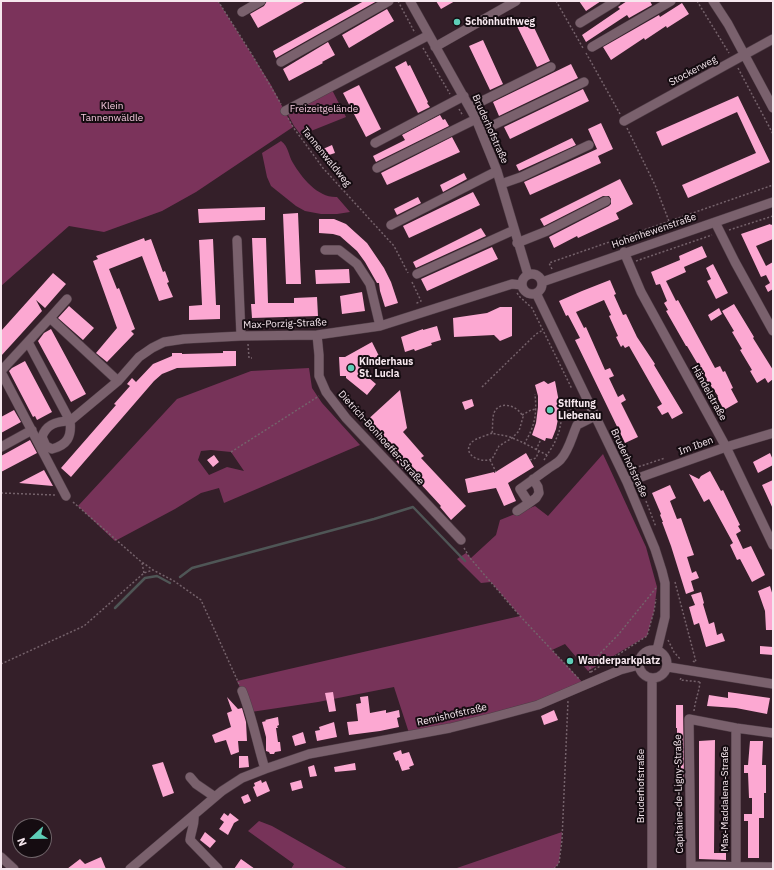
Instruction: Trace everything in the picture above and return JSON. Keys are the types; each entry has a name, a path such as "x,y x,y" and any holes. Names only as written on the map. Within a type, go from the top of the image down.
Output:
{"street":[{"path":"242,12 261,1"},
{"path":"281,62 388,1"},
{"path":"435,47 516,1"},
{"path":"580,23 616,1"},
{"path":"592,47 671,1"},
{"path":"713,1 728,24 773,108"},
{"name":"Bruderhofstraße","path":"412,2 435,47 476,119 501,184 517,243 528,275"},
{"path":"284,111 429,35"},
{"name":"Stockerweg","path":"624,121 773,39"},
{"path":"470,107 551,67"},
{"path":"481,131 584,82"},
{"path":"375,143 464,96"},
{"path":"377,168 476,119"},
{"path":"501,184 521,177 588,145"},
{"path":"391,226 496,171"},
{"path":"517,243 547,231 606,201"},
{"name":"Hohenhewenstraße","path":"542,282 624,252 773,202"},
{"path":"714,222 738,269 773,331"},
{"path":"417,274 514,230"},
{"path":"237,240 244,336"},
{"path":"325,250 339,250 357,264 370,284 380,326"},
{"name":"Händelstraße","path":"624,252 641,292 726,447 773,545"},
{"path":"528,275 536,275 542,282 542,286 536,293 533,294 526,292 522,285 523,281 528,275"},
{"name":"Max-Porzig-Straße","path":"1,447 37,435 49,426 62,421 70,421 118,381 139,357 164,342 184,339 244,336 317,335 380,326 512,284 522,285"},
{"name":"Bruderhofstraße","path":"536,293 547,327 590,417 627,482 655,549 665,583 665,617 657,650"},
{"path":"66,496 37,435 1,371 67,299"},
{"path":"50,318 118,381"},
{"name":"Dietrich-Bonhoeffer-Straße","path":"317,335 319,376 326,392 346,418 461,540"},
{"path":"28,342 70,421 71,428 69,437 65,443 60,447 52,449 46,446 37,435"},
{"path":"530,503 520,489 560,461 566,453 577,425 590,417"},
{"name":"Im Iben","path":"627,482 726,447 773,433"},
{"path":"517,511 530,503 539,493 538,487 533,480"},
{"path":"650,650 657,650 663,654 667,660 668,667 665,674 659,678 652,679 646,677 641,672 639,666 640,659 644,653 650,650"},
{"name":"Remishofstraße","path":"130,869 215,797 242,778 309,754 450,728 538,705 620,670 639,666"},
{"path":"668,667 773,684"},
{"name":"Bruderhofstraße","path":"652,679 652,869"},
{"path":"242,691 251,712 265,769"},
{"path":"692,719 736,728 773,733"},
{"name":"Capitaine-de-Ligny-Straße","path":"691,867 692,719"},
{"name":"Max-Maddalena-Straße","path":"736,728 736,868"},
{"path":"190,776 196,784 215,797"},
{"path":"194,815 195,823 190,840 218,869"},
{"path":"1,857 14,869"},
{"path":"691,867 773,867"}],"path":[{"name":"Tannenwaldweg","path":"218,1 251,53 293,127 323,168 394,246 421,301 417,303 420,314"},
{"path":"512,284 520,297 532,308 547,327 574,393"},
{"path":"482,387 536,334 547,327"},
{"path":"244,336 249,358 252,358"},
{"path":"231,452 326,392"},
{"path":"524,444 533,427 536,409 535,394"},
{"path":"492,433 494,413 503,406 511,406 516,408 523,417 519,431 512,438 499,446 496,454 490,460 481,461 475,459 469,452 469,447 474,440 492,433 512,438 547,455"},
{"path":"542,462 554,444 563,412 580,407 590,417"},
{"path":"522,415 536,409"},
{"path":"530,460 536,458 541,439"},
{"path":"490,460 496,472"},
{"path":"1,493 66,496 142,563 174,581 201,600 242,691"},
{"path":"643,496 658,531"},
{"path":"461,540 466,553 585,685"},
{"path":"142,563 144,573"},
{"path":"1,664 84,626 144,573 153,570"},
{"path":"675,582 696,662 690,661"},
{"path":"585,685 585,676 590,673 647,636 654,611 657,587 618,635 590,664 590,673"},
{"path":"661,636 669,640 674,652 683,661 683,669 680,680 700,682 692,719"},
{"path":"554,869 559,863 562,840 569,691"}],"green space":[{"name":"Klein Tannenwäldle","path":"1,1 218,1 271,85 293,127 196,192 162,211 104,232 69,226 1,286"},
{"name":"Freizeitgelände","path":"331,88 346,117 301,135 286,111"},
{"path":"281,141 287,148 293,163 306,181 317,191 337,197 350,212 321,214 305,211 296,206 271,186 267,177 262,153"},
{"path":"309,368 312,388 322,403 360,445 224,503 219,488 201,493 175,509 115,541 78,506 177,399 251,371","holes":["211,450 231,452 244,471 227,467 209,475 198,460 201,451"]},
{"path":"603,454 646,547 657,587 654,611 647,636 588,671 565,644 552,650 585,685 538,705 410,736 394,687 318,702 251,712 237,681 520,616 491,582 481,583 457,559 466,553 471,558 496,535 500,520 535,506 548,516"},
{"path":"259,821 272,826 348,869 291,869 294,864 248,831"},
{"path":"562,832 559,863 554,869 454,869"}],"building":[{"path":"267,1 306,1 258,28 250,14 264,6"},
{"path":"364,1 377,1 276,58 273,51"},
{"path":"436,1 455,1 441,9"},
{"path":"579,1 601,1 586,11"},
{"path":"627,1 650,1 652,5 629,18 627,15 586,42 582,35 620,9 618,7"},
{"path":"682,3 689,14 667,28 666,26 645,40 644,38 611,60 603,47 659,15 660,17"},
{"path":"387,9 394,21 349,48 342,35"},
{"path":"529,17 550,61 537,67 516,24"},
{"path":"483,40 503,84 490,90 469,46"},
{"path":"328,42 335,55 289,81 283,69"},
{"path":"406,61 408,66 410,65 430,107 418,113 395,67"},
{"path":"571,64 578,78 499,116 493,102"},
{"path":"359,85 381,129 366,137 343,93"},
{"path":"583,89 589,101 510,139 504,127"},
{"path":"738,96 770,162 688,198 682,185 756,153 737,112 662,146 656,132"},
{"path":"440,115 443,120 445,119 449,126 376,162 373,156 405,140 402,135"},
{"path":"601,123 613,149 598,156 601,163 530,195 524,182 597,149 588,129"},
{"path":"452,137 460,152 387,185 381,173"},
{"path":"572,138 576,145 519,171 516,165"},
{"path":"332,145 335,153 326,156 323,149"},
{"path":"464,173 467,179 443,192 440,185"},
{"path":"620,179 633,204 616,213 619,219 578,238 577,236 554,248 549,237 609,206 611,204 611,199 609,196 603,196 544,226 540,219"},
{"path":"473,192 480,205 409,238 403,226"},
{"path":"418,197 421,203 397,215 394,209"},
{"path":"265,207 265,220 199,223 198,209"},
{"path":"298,213 301,284 286,284 283,214"},
{"path":"319,219 334,219 346,224 367,243 384,268 391,282 398,303 385,307 379,283 377,283 357,251 340,236 319,233"},
{"path":"773,224 773,239 756,246 766,266 773,262 773,289 768,292 765,286 770,283 766,275 761,277 741,234"},
{"path":"481,228 486,236 416,268 413,262"},
{"path":"144,238 145,241 151,239 163,272 165,271 169,282 167,283 173,297 159,301 142,256 109,269 117,289 119,288 135,329 131,331 134,334 107,362 96,353 117,328 93,261 98,259 96,256"},
{"path":"252,238 266,238 268,303 294,303 294,298 317,297 318,316 252,318 251,304 255,304"},
{"path":"213,239 216,305 220,305 220,319 189,320 189,306 202,305 199,240"},
{"path":"702,246 707,257 684,267 686,272 666,281 715,368 720,366 723,372 725,371 733,388 731,389 738,402 724,410 717,397 718,396 709,383 706,382 707,379 666,311 668,310 664,303 667,301 660,284 656,285 651,272 680,260 679,256"},
{"path":"492,247 498,259 427,291 421,279"},
{"path":"713,264 728,293 716,299 707,281 711,279 706,268"},
{"path":"349,269 350,283 316,284 315,270"},
{"path":"53,273 66,284 45,308 36,300 42,311 1,356 1,331"},
{"path":"610,280 616,294 614,295 623,315 626,314 637,337 655,364 654,365 683,413 672,419 668,412 662,415 657,407 662,404 629,346 625,348 623,345 621,347 609,316 611,315 604,300 576,312 584,328 586,327 605,370 610,368 614,376 609,378 618,397 623,394 626,400 621,403 638,437 625,443 575,340 580,338 568,315 566,316 559,301"},
{"path":"362,292 365,311 342,314 340,296"},
{"path":"734,304 773,370 773,379 768,383 765,378 757,383 750,371 752,370 740,350 742,349 732,332 734,331 722,311"},
{"path":"69,306 94,328 83,340 58,318"},
{"path":"500,307 512,307 512,336 500,341 494,335 454,337 453,318 487,313"},
{"path":"719,308 722,314 711,321 708,315"},
{"path":"437,326 441,340 415,351 414,349 405,352 401,337 423,329"},
{"path":"51,329 86,394 71,402 38,341 44,333"},
{"name":"Kinderhaus St. Lucia","path":"372,342 379,356 362,364 362,372 376,384 367,395 346,378 346,376 340,376 339,357 345,357"},
{"path":"223,351 236,351 236,366 177,368 162,374 154,381 71,477 61,468 116,405 114,404 130,386 127,384 132,378 136,382 153,364 172,356 172,353 223,353"},
{"path":"25,361 52,412 37,420 35,416 33,417 9,371"},
{"name":"Stiftung Liebenau","path":"544,381 548,384 555,381 559,402 559,414 556,429 552,439 546,438 545,441 532,435 536,423 538,407 538,396 535,385"},
{"path":"400,390 407,428 403,432 424,456 421,458 466,506 451,520 440,507 441,506 405,467 403,469 392,456 394,455 364,423"},
{"path":"472,399 474,406 465,410 462,402"},
{"path":"14,410 21,422 1,433 1,417"},
{"path":"30,440 37,453 1,472 1,456"},
{"path":"526,453 534,467 508,483 516,501 504,506 496,488 468,493 465,479 494,473"},
{"path":"770,453 773,460 773,465 758,473 753,462"},
{"path":"214,455 219,462 213,467 207,460"},
{"path":"44,470 53,486 19,483"},
{"path":"710,471 721,491 723,490 740,525 738,526 741,531 736,534 743,549 751,546 765,575 752,582 740,559 737,560 730,545 733,543 709,499 704,502 689,474 699,479 701,476"},
{"path":"773,480 773,509 762,485"},
{"path":"670,485 676,498 670,501 677,519 681,518 694,555 687,557 692,573 696,571 699,578 691,581 694,591 686,594 662,522 661,514 652,493"},
{"path":"770,586 773,596 773,630 766,630 765,611 758,591"},
{"path":"701,592 709,624 714,622 717,635 722,633 725,641 706,647 699,623 694,625 689,607 695,605 691,595"},
{"path":"760,646 773,647 773,655 760,654"},
{"path":"333,692 336,711 329,712 325,693"},
{"path":"728,692 770,698 767,714 736,708 707,706 709,695 728,698"},
{"path":"368,696 370,713 386,710 386,713 399,710 400,717 397,718 399,727 349,735 347,722 358,721 356,704 361,703 360,697"},
{"path":"227,697 238,709 242,708 246,722 247,741 238,741 239,752 231,755 226,740 215,743 212,735 231,727 227,713 232,711"},
{"path":"676,705 683,705 684,782 677,782"},
{"path":"554,710 558,720 544,725 541,716"},
{"path":"278,717 279,725 277,726 278,728 276,728 281,751 270,754 266,751 266,737 262,722"},
{"path":"334,722 337,737 317,741 315,731 320,730 319,727"},
{"path":"303,732 306,743 295,746 292,736"},
{"path":"715,740 714,853 726,853 726,860 699,859 699,741"},
{"path":"750,741 763,741 762,765 766,765 764,818 759,818 759,858 748,858 748,821 744,821 744,814 752,814 752,798 749,798 748,773 744,773 744,765 748,765"},
{"path":"401,750 402,754 409,752 414,765 409,767 410,769 402,771 398,760 396,761 393,753"},
{"path":"239,756 248,756 249,767 239,768"},
{"path":"163,762 174,793 163,797 152,765"},
{"path":"355,763 356,770 335,772 334,767"},
{"path":"314,765 317,776 310,777 308,767"},
{"path":"261,780 262,783 266,781 270,791 257,797 253,787 255,786 254,783"},
{"path":"301,780 303,788 292,791 290,783"},
{"path":"248,794 251,801 244,804 241,797"},
{"path":"224,813 228,816 230,813 239,820 234,823 228,835 219,829 224,822 220,819"},
{"path":"205,832 216,841 210,848 200,840"},
{"path":"101,857 106,869 67,869 80,859 85,864"},
{"path":"241,859 255,869 234,869"}],"waterway":[{"path":"180,577 192,568 413,507 465,561"},
{"path":"115,608 145,578 157,576 170,583"}],"place":[{"name":"Schönhuthweg","path":"457,22"},
{"name":"Kinderhaus St. Lucia","path":"351,368"},
{"name":"Stiftung Liebenau","path":"550,410"},
{"name":"Wanderparkplatz","path":"570,661"}]}
